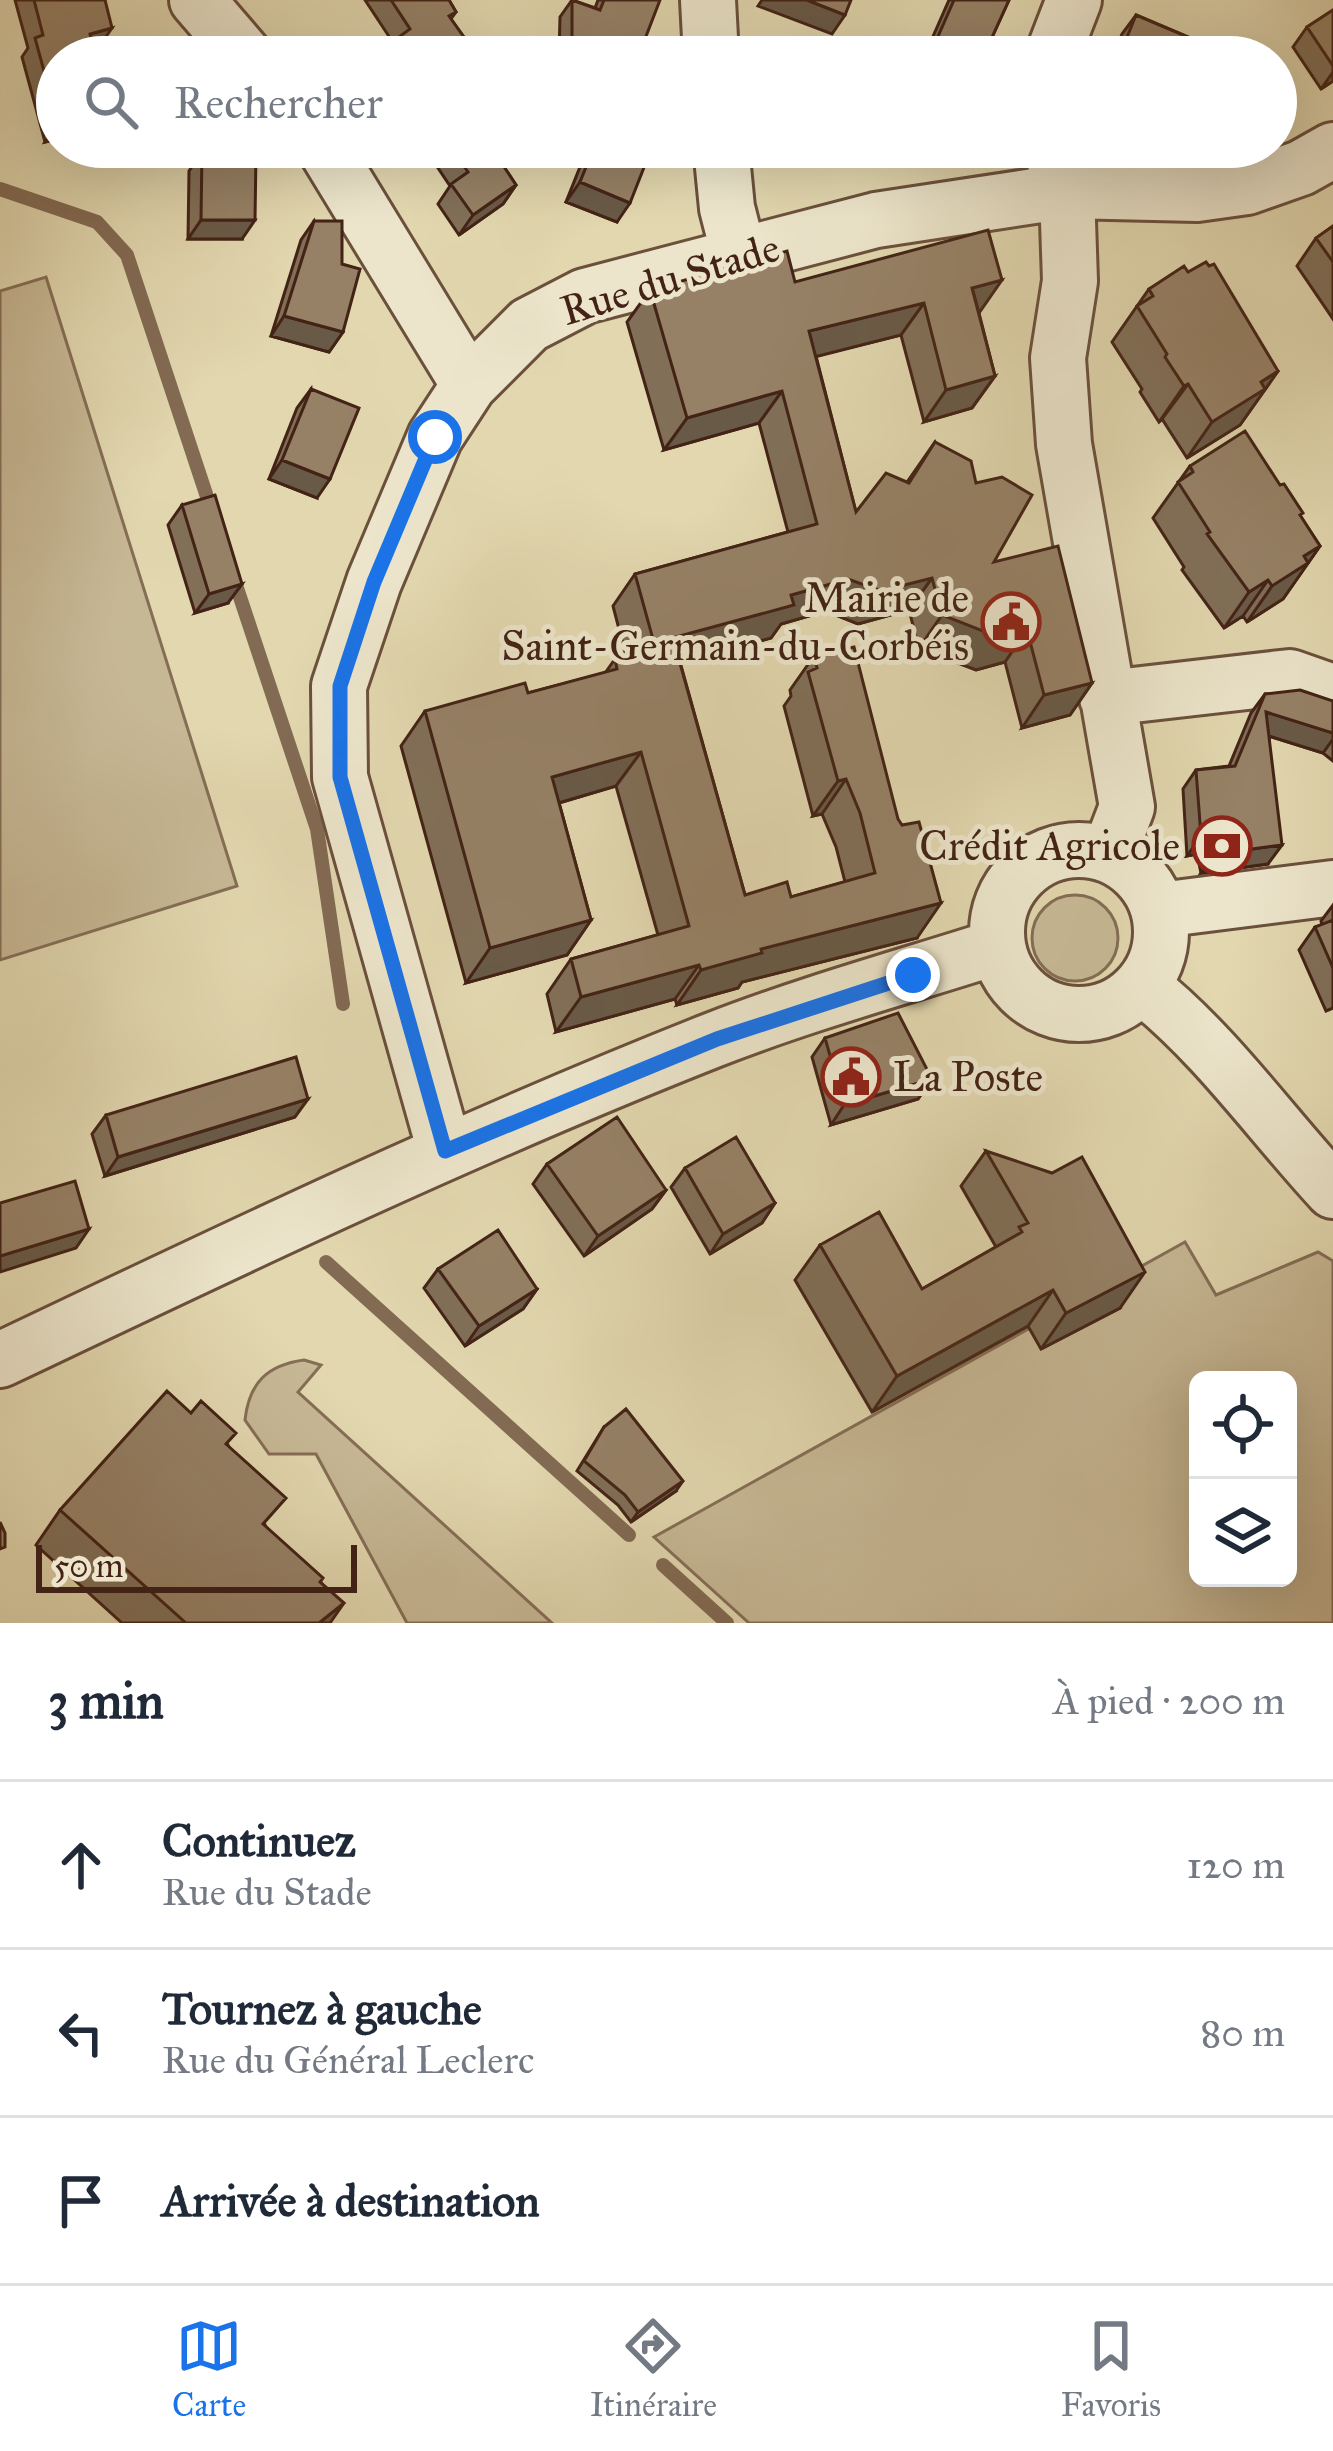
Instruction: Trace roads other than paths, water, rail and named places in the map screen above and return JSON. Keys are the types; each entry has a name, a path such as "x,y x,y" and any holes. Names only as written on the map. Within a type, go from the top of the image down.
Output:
{"street":[{"path":"197,0 228,36"},
{"path":"708,0 710,36"},
{"path":"1060,36 1074,0"},
{"name":"Rue du Stade","path":"445,1151 340,777 340,686 374,582 435,437 469,385 529,325 585,296 1058,169 1197,194 1247,187 1301,168 1333,150"},
{"path":"337,168 469,385"},
{"path":"723,168 739,255"},
{"path":"1058,169 1070,281 1058,358 1064,445 1127,807 1109,854"},
{"path":"1107,698 1290,677 1333,692"},
{"path":"1081,849 1109,854 1142,876 1160,910 1161,950 1142,987 1116,1007 1084,1016 1045,1008 1014,983 998,947 998,918 1008,890 1027,868 1052,854 1081,849"},
{"path":"1160,910 1333,887"},
{"path":"0,1360 445,1151 717,1039 998,947"},
{"path":"1142,987 1212,1049 1333,1191"}],"waterway":[{"path":"0,189 97,222 127,255 213,515"},
{"path":"233,576 317,829 343,1004"},
{"path":"326,1262 629,1535"},
{"path":"663,1565 727,1623"}],"place":[{"name":"Mairie de Saint-Germain-du-Corbéis","path":"1011,622"},
{"name":"Crédit Agricole","path":"1222,846"},
{"name":"La Poste","path":"851,1077"}]}
